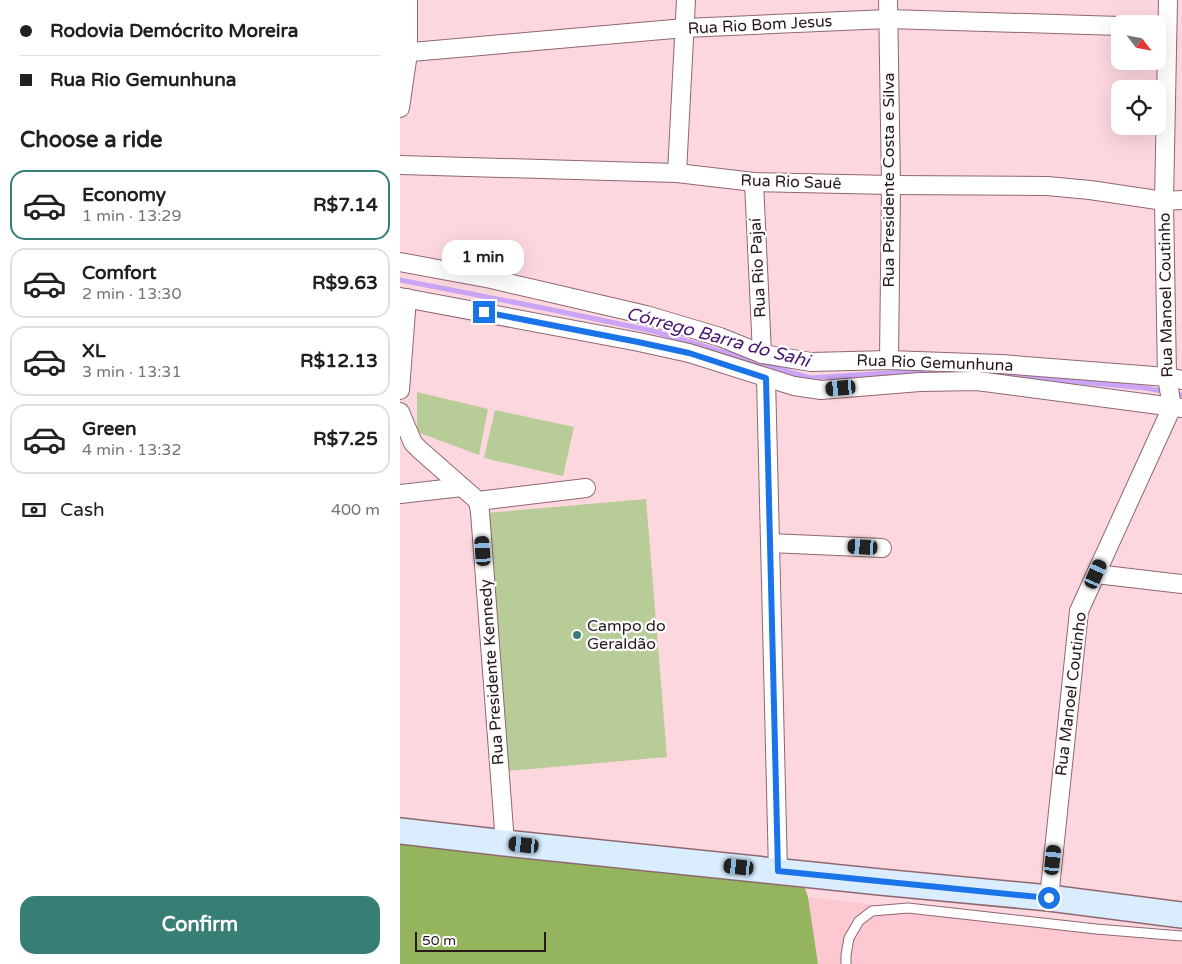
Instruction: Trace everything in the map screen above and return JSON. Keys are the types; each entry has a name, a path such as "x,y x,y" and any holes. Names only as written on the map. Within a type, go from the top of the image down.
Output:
{"street":[{"path":"400,108 408,0"},
{"path":"677,173 686,0"},
{"name":"Rua Presidente Costa e Silva","path":"888,0 891,185 888,360"},
{"name":"Rua Manoel Coutinho","path":"1049,898 1079,611 1177,408 1164,201 1169,28 1168,0"},
{"name":"Rua Rio Bom Jesus","path":"404,53 685,28 888,19 1111,26"},
{"name":"Rua Rio Sauê","path":"400,165 677,173 754,182 1047,186 1090,190 1164,201 1182,200"},
{"name":"Rua Rio Pajaí","path":"754,182 762,354"},
{"name":"Rua Rio Gemunhuna","path":"400,262 491,279 646,315 720,338 762,354 811,362 888,360 1001,364 1174,379"},
{"path":"400,390 403,297"},
{"name":"Rua Rio Gemunhuna","path":"403,297 689,353 794,386 821,390 920,382 977,381 1177,408"},
{"path":"766,378 778,871"},
{"path":"400,412 413,443 478,501 586,488"},
{"path":"400,494 462,487"},
{"name":"Rua Presidente Kennedy","path":"478,501 505,843"},
{"path":"770,543 882,548"},
{"path":"1096,574 1182,584"},
{"path":"400,831 1049,898 1182,915"}],"lane":[{"path":"846,964 849,938 859,921 872,911 908,908 1096,929 1182,936"}],"shaded area":[{"path":"808,897 1182,941 1182,964 818,964"}],"green space":[{"path":"417,392 488,409 479,455 417,432"},
{"path":"495,410 574,427 563,476 484,458"},
{"name":"Campo do Geraldão","path":"646,499 667,757 508,771 486,513"},
{"path":"400,843 805,888 818,964 400,964"}],"waterway":[{"name":"Córrego Barra do Sahi","path":"400,280 653,331 810,378 935,370"},
{"name":"Córrego Barra do Sahi","path":"959,371 1146,388 1182,395"}],"place":[{"name":"Campo do Geraldão","path":"577,635"}],"route":[{"path":"484,312 689,353 766,378 778,871 1049,898"}]}
